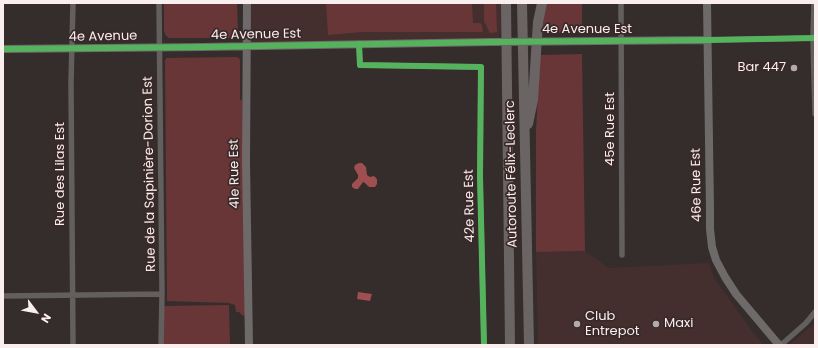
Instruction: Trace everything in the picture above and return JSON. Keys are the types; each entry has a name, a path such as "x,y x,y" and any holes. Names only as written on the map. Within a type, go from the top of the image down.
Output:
{"highway":[{"name":"Autoroute Félix-Leclerc","path":"522,3 529,345"},
{"path":"524,146 533,100 538,22 542,3"},
{"name":"Autoroute Félix-Leclerc","path":"506,6 510,345"}],"street":[{"name":"Rue des Lilas Est","path":"73,3 71,83 73,345"},
{"name":"Rue de la Sapinière-Dorion Est","path":"160,3 161,345"},
{"name":"41e Rue Est","path":"247,3 246,162 249,345"},
{"name":"45e Rue Est","path":"621,3 622,255"},
{"name":"46e Rue Est","path":"706,3 710,217 712,247 716,260 736,294 780,345"},
{"path":"814,3 815,114"},
{"name":"4e Avenue Est","path":"202,47 814,38"},
{"name":"42e Rue Est","path":"359,44 360,65 481,67 480,176 484,345"},
{"name":"4e Avenue","path":"3,49 202,47"},
{"path":"3,296 162,294"},
{"path":"780,345 806,323 815,312"}],"shaded area":[{"path":"164,3 237,3 238,33 231,38 169,38 166,36 164,31"},
{"path":"245,3 506,3 506,9 498,42 247,46"},
{"path":"326,3 472,3 473,23 480,23 482,25 483,32 361,32 328,35"},
{"path":"484,3 496,3 497,32 490,33 484,21"},
{"path":"546,3 582,3 582,32 542,33"},
{"path":"582,54 585,251 536,252 536,131 540,55"},
{"path":"236,57 240,60 240,100 242,100 245,316 239,312 236,312 235,305 229,303 167,301 165,60 166,58"},
{"path":"362,163 366,167 367,175 370,177 374,176 377,179 377,184 375,187 369,187 363,182 358,189 352,187 352,184 358,178 354,168 355,165"},
{"path":"585,251 609,268 709,263 714,278 755,335 764,345 538,345 536,252"},
{"path":"358,292 372,294 370,301 357,299"},
{"path":"229,305 230,345 161,345 162,306"},
{"path":"815,323 815,345 790,344"}],"cycle path":[{"path":"3,49 815,38"},
{"path":"359,44 360,65 481,67 480,176 484,345"}],"place":[{"name":"Bar 447","path":"794,68"},
{"name":"Club Entrepot","path":"577,324"},
{"name":"Maxi","path":"656,324"}]}
